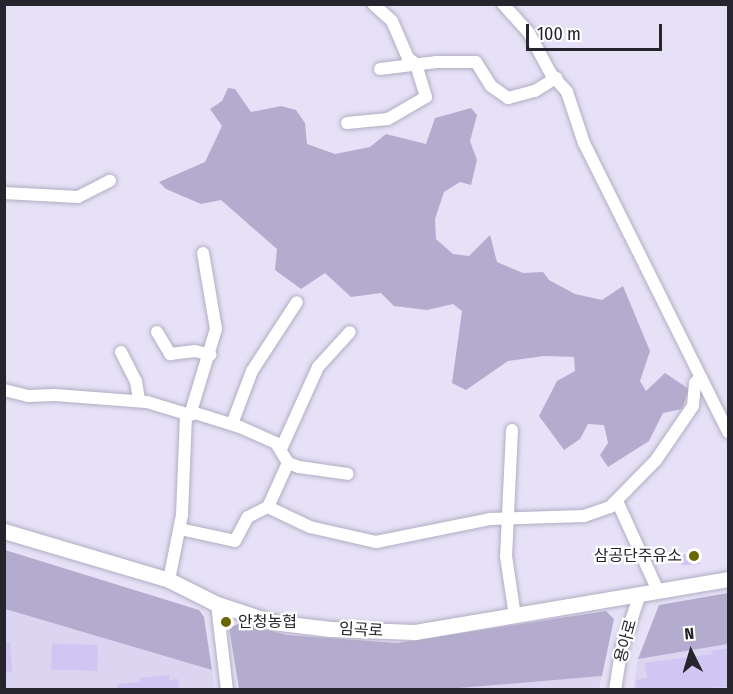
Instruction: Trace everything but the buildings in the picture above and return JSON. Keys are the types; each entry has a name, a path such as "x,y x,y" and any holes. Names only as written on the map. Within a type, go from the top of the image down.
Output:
{"main road":[{"name":"임곡로","path":"4,531 169,580 217,604 273,622 415,633 729,579"}],"street":[{"path":"347,123 388,119 426,97 416,64 408,58 392,21 373,4"},
{"path":"503,4 529,33 567,92 584,143 729,432"},
{"path":"380,69 416,64 476,62 491,86 508,98 527,94 556,78"},
{"path":"4,193 78,197 110,181"},
{"path":"169,580 180,529 183,421 190,415 211,355 216,329 203,253"},
{"path":"232,424 252,371 297,302"},
{"path":"157,332 170,354 195,351 211,355"},
{"path":"281,449 318,367 350,332"},
{"path":"121,352 136,381 139,401"},
{"path":"268,507 310,527 364,543 509,519 569,519 602,510 617,501 656,460 683,422 700,378"},
{"path":"4,390 28,396 55,394 139,401 232,424 281,449 288,463"},
{"path":"512,430 506,556 515,616"},
{"path":"288,463 348,474"},
{"path":"180,529 236,541 248,517 268,507 288,463"},
{"path":"617,501 658,591"},
{"name":"용아로","path":"615,690 621,651 639,594"},
{"path":"217,604 227,690"}],"shaded area":[{"path":"228,88 235,89 251,112 281,106 296,110 305,123 307,144 335,154 370,147 386,134 426,144 435,118 471,108 477,115 470,141 477,160 471,185 460,182 444,192 435,219 436,239 453,254 469,256 490,235 497,262 523,273 543,272 549,280 575,294 602,300 623,286 650,351 640,381 646,391 665,373 689,389 682,409 663,413 649,441 608,467 600,455 608,443 604,425 588,424 580,439 564,450 539,416 557,381 575,371 574,357 544,356 508,361 466,390 452,383 462,311 453,304 427,310 394,306 381,293 351,297 325,273 301,289 275,270 277,249 221,200 201,204 166,189 159,182 205,162 222,126 210,109 222,101"},
{"path":"5,550 199,610 204,617 212,670 5,609"},
{"path":"728,593 728,644 638,659 659,605"},
{"path":"4,609 212,670 214,689 5,689"},
{"path":"606,611 614,619 602,676 447,689 239,689 229,628 240,623 287,635 397,643"},
{"path":"728,644 728,689 633,690 638,659"},
{"path":"602,676 599,689 447,689"}],"place":[{"name":"삼공단주유소","path":"694,556"},
{"name":"안청농협","path":"226,622"}]}
